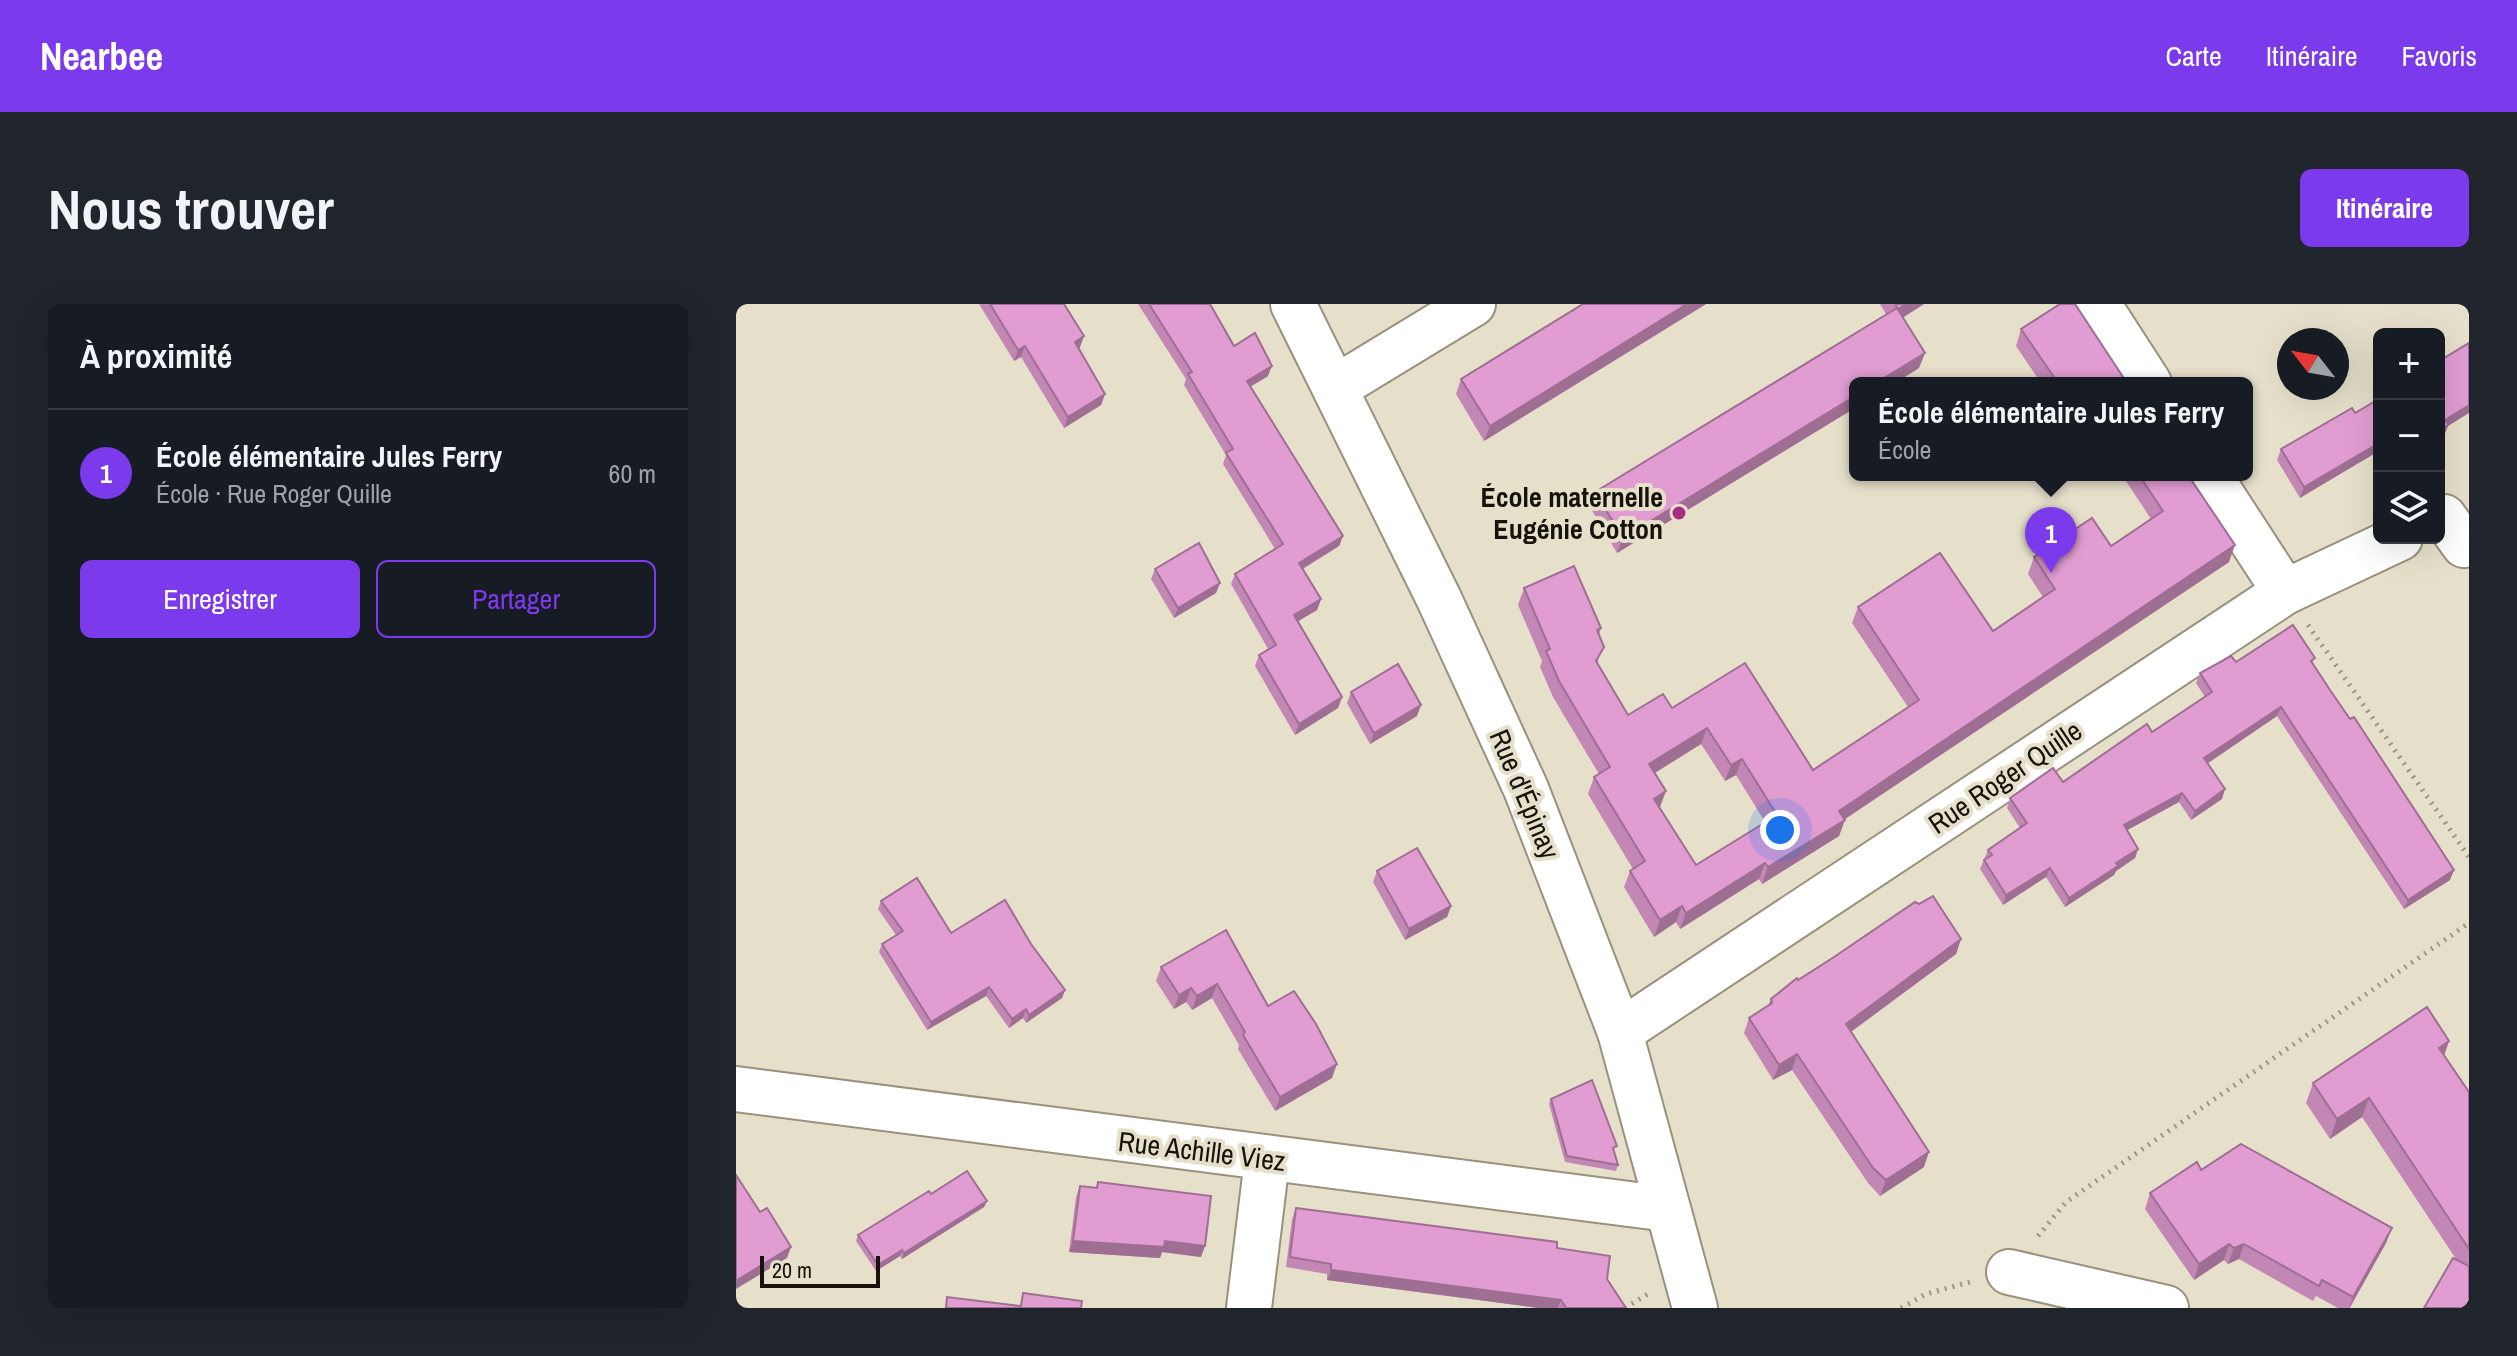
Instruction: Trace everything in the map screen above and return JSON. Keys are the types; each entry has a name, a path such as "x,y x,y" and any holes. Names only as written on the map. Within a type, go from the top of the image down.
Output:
{"street":[{"name":"Rue d'Épinay","path":"1293,304 1439,599 1526,789 1620,1032 1695,1308"},
{"path":"1335,388 1473,304"},
{"path":"2098,304 2145,377"},
{"path":"2213,481 2285,592"},
{"name":"Rue Roger Quille","path":"1620,1032 2285,592 2387,544"},
{"name":"Rue Achille Viez","path":"736,1089 1267,1160 1668,1209"},
{"path":"1249,1308 1267,1160"},
{"path":"2009,1272 2166,1308"}],"path":[{"path":"2285,592 2469,857"},
{"path":"1901,1308 1926,1294 2009,1272 2066,1202 2469,923"}],"building":[{"path":"990,304 1064,304 1084,336 1075,342 1105,394 1068,417 1025,346 1018,350"},
{"path":"1149,304 1210,304 1234,346 1255,333 1272,366 1247,381 1343,536 1299,563 1321,599 1294,615 1342,697 1299,724 1259,655 1276,645 1235,574 1283,544 1226,453 1233,449 1188,374 1192,372"},
{"path":"1583,304 1687,304 1490,426 1461,379"},
{"path":"2060,304 2075,304 2123,377 2054,377 2021,329"},
{"path":"1897,308 1925,353 1886,377 1849,377 1849,400 1623,538 1595,492"},
{"path":"2469,343 2469,405 2445,420 2445,400 2445,357"},
{"path":"2373,402 2373,447 2304,487 2281,449 2352,408 2355,413"},
{"path":"2143,481 2192,481 2235,545 1839,811 1845,820 1768,867 1765,863 1686,913 1682,906 1660,920 1630,871 1645,861 1594,777 1610,767 1559,681 1546,651 1550,649 1524,588 1574,566 1601,628 1597,630 1604,647 1596,661 1628,715 1663,694 1672,708 1745,663 1813,770 1919,700 1858,607 1940,553 1993,631 2055,589 2034,557 2092,518 2111,546 2163,511","holes":["1707,728 1731,765 1742,759 1777,815 1696,865 1654,799 1666,791 1649,764"]},
{"path":"1199,543 1220,583 1178,608 1155,569"},
{"path":"2293,625 2315,658 2311,661 2330,690 2350,719 2354,717 2454,870 2408,900 2281,707 2204,758 2225,789 2195,811 2182,793 2124,825 2138,849 2116,863 2118,866 2069,898 2050,868 2006,895 1984,860 1992,855 1988,850 2027,823 2010,798 2053,768 2063,782 2147,724 2152,732 2212,692 2200,673 2231,656 2236,662"},
{"path":"1398,664 1421,705 1374,733 1351,692"},
{"path":"1417,848 1451,906 1409,929 1377,871"},
{"path":"917,878 951,933 1005,900 1031,944 1065,990 1029,1015 1026,1009 1012,1019 989,987 931,1022 882,944 903,931 881,901"},
{"path":"1933,896 1961,939 1846,1024 1929,1152 1886,1180 1873,1168 1797,1054 1779,1065 1749,1018 1772,1003 1771,999 1797,978 1915,902 1919,904"},
{"path":"1226,930 1268,1006 1294,991 1337,1064 1280,1097 1217,984 1197,996 1191,988 1179,995 1161,967"},
{"path":"2427,1007 2449,1041 2439,1048 2469,1092 2469,1249 2369,1098 2337,1119 2313,1083"},
{"path":"1592,1080 1617,1146 1613,1148 1618,1165 1567,1156 1551,1099"},
{"path":"2241,1144 2392,1228 2353,1297 2322,1280 2319,1286 2244,1244 2234,1248 2229,1244 2199,1264 2150,1193 2197,1162 2201,1170"},
{"path":"967,1171 987,1201 904,1253 902,1250 878,1265 858,1235"},
{"path":"736,1175 760,1212 767,1208 791,1247 736,1281"},
{"path":"1098,1182 1211,1196 1205,1246 1165,1241 1164,1247 1073,1241 1080,1186 1097,1188"},
{"path":"1296,1208 1557,1242 1557,1248 1610,1256 1607,1279 1626,1308 1566,1308 1561,1300 1331,1270 1331,1264 1290,1257"},
{"path":"2453,1258 2469,1266 2469,1308 2424,1308"},
{"path":"1023,1293 1082,1301 1081,1308 946,1308 947,1297 1021,1306"}],"place":[{"name":"École maternelle Eugénie Cotton","path":"1679,513"},
{"name":"École élémentaire Jules Ferry","path":"2051,573"}]}
